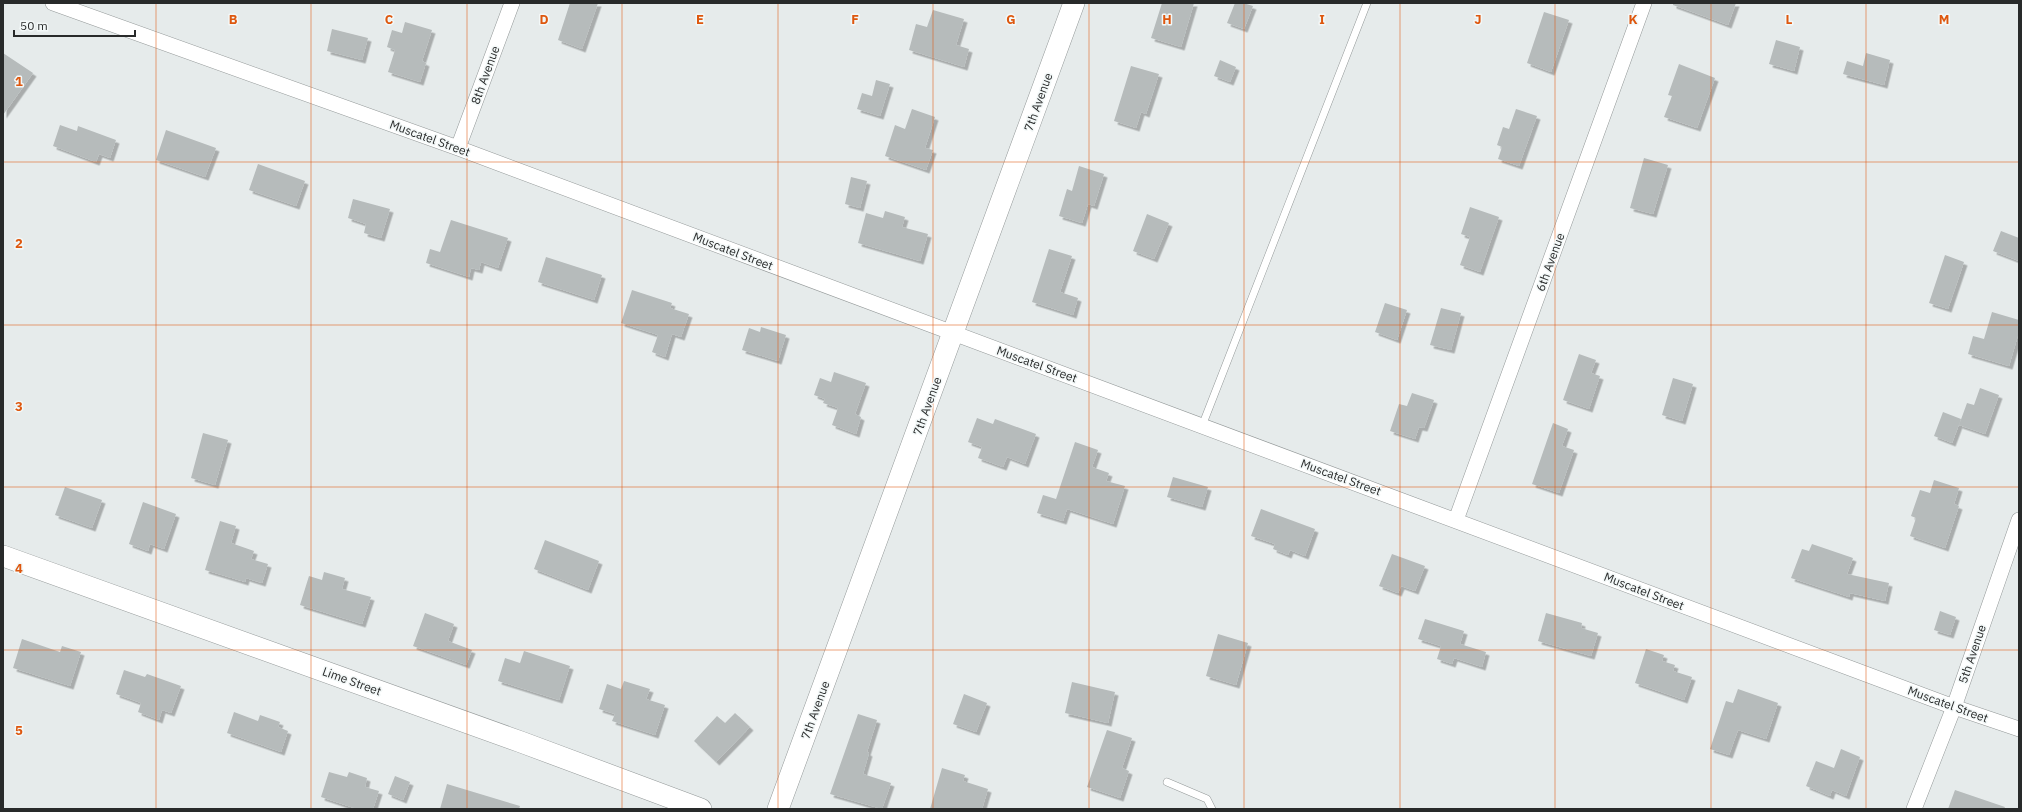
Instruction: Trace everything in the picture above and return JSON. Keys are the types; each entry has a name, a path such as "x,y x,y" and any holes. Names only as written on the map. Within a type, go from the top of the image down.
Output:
{"street":[{"name":"Muscatel Street","path":"54,3 458,148 954,334 2019,729"},
{"name":"8th Avenue","path":"458,148 512,3"},
{"name":"7th Avenue","path":"778,809 954,334 1074,3"},
{"name":"6th Avenue","path":"1456,520 1644,3"},
{"name":"5th Avenue","path":"1914,809 1954,706 2019,520"},
{"name":"Lime Street","path":"3,556 521,742 701,809"}],"lane":[{"path":"1202,426 1367,3"},
{"path":"1167,782 1207,799 1212,809"}],"building":[{"path":"570,3 598,3 582,49 558,40"},
{"path":"1162,3 1194,3 1181,47 1151,38"},
{"path":"1235,3 1243,3 1253,6 1244,29 1227,23"},
{"path":"1673,3 1736,3 1728,25 1673,5"},
{"path":"933,10 964,19 956,45 969,49 964,67 909,50 916,24 927,27"},
{"path":"1544,12 1569,20 1551,72 1527,63"},
{"path":"405,22 432,30 422,61 426,63 420,82 388,72 395,50 387,47 392,30 402,33"},
{"path":"332,29 368,38 362,60 327,51"},
{"path":"1776,40 1800,47 1794,71 1769,64"},
{"path":"3,53 33,73 3,115"},
{"path":"1866,53 1890,60 1884,85 1843,74 1847,61 1863,66"},
{"path":"1220,60 1236,67 1230,82 1214,76"},
{"path":"1679,64 1715,78 1697,128 1664,117 1672,96 1668,95"},
{"path":"1131,66 1159,74 1146,114 1141,112 1136,128 1114,121"},
{"path":"876,80 890,84 880,116 857,109 862,93 872,96"},
{"path":"912,109 935,117 925,148 933,150 926,170 885,156 895,125 905,129"},
{"path":"1516,109 1537,116 1519,166 1498,159 1502,147 1497,145 1503,127 1509,129"},
{"path":"60,125 77,131 78,126 116,140 110,158 99,154 96,162 53,146"},
{"path":"166,130 216,148 205,177 156,160"},
{"path":"1644,158 1668,165 1653,214 1630,208"},
{"path":"258,164 305,181 296,206 249,190"},
{"path":"1079,166 1104,174 1094,206 1088,204 1082,223 1059,216 1067,189 1072,191"},
{"path":"851,177 867,181 860,208 845,204"},
{"path":"353,199 390,209 381,238 364,233 366,224 348,218"},
{"path":"1470,207 1499,217 1480,272 1460,265 1470,237 1461,234"},
{"path":"885,211 905,217 902,227 928,234 920,261 858,243 866,213 883,218"},
{"path":"1147,214 1169,223 1154,259 1133,251"},
{"path":"451,220 508,238 498,268 481,262 479,270 471,268 469,277 426,263 430,249 440,252"},
{"path":"2001,231 2019,238 2019,261 1993,251"},
{"path":"1049,249 1072,256 1060,292 1078,298 1073,315 1032,302"},
{"path":"1945,255 1964,262 1948,309 1929,303"},
{"path":"546,257 602,275 594,300 538,282"},
{"path":"632,290 672,303 670,308 689,314 681,337 672,334 665,357 652,352 658,335 621,323"},
{"path":"1385,303 1407,310 1397,340 1375,332"},
{"path":"1441,308 1461,313 1451,350 1430,345"},
{"path":"1992,312 2019,320 2019,332 2009,366 1968,354 1973,336 1984,339"},
{"path":"761,327 786,335 778,361 742,350 749,328 760,332"},
{"path":"1579,354 1596,360 1591,373 1600,376 1589,409 1563,400"},
{"path":"834,372 866,383 855,414 861,417 856,434 832,425 838,408 823,403 825,399 814,395 820,378 831,382"},
{"path":"1673,378 1693,384 1682,421 1662,415"},
{"path":"1980,388 1999,395 1985,434 1959,425 1967,403 1974,405"},
{"path":"1412,393 1434,400 1424,428 1419,427 1415,439 1390,431 1399,404 1407,406"},
{"path":"1943,412 1961,419 1952,443 1934,436"},
{"path":"977,418 993,424 995,419 1036,434 1025,464 1007,457 1003,467 978,458 982,447 968,442"},
{"path":"1553,423 1568,429 1562,446 1574,450 1559,493 1532,484"},
{"path":"203,433 228,440 215,485 191,478"},
{"path":"1075,442 1098,450 1092,467 1109,473 1106,481 1125,486 1113,524 1067,509 1063,521 1037,513 1043,495 1056,499"},
{"path":"1173,477 1208,487 1202,507 1167,497"},
{"path":"1934,480 1959,488 1954,504 1959,506 1945,548 1910,536 1916,518 1911,516 1920,490 1930,493"},
{"path":"65,487 102,500 92,528 55,515"},
{"path":"143,502 176,514 164,549 150,544 148,551 129,544"},
{"path":"1261,509 1315,529 1305,556 1290,550 1288,555 1273,549 1275,544 1251,536"},
{"path":"220,521 236,526 231,543 254,551 251,559 268,564 262,583 246,578 245,582 205,570"},
{"path":"545,540 599,561 588,590 534,569"},
{"path":"1812,544 1853,558 1847,574 1889,583 1885,601 1850,593 1849,597 1791,578 1802,549 1809,551"},
{"path":"1392,554 1425,566 1415,591 1401,586 1398,593 1379,586"},
{"path":"324,572 345,578 342,589 371,597 362,624 300,605 309,576 322,580"},
{"path":"1940,611 1956,617 1950,635 1934,630"},
{"path":"425,613 454,624 448,641 472,650 466,665 413,646"},
{"path":"1546,613 1582,623 1581,628 1598,633 1591,656 1538,641"},
{"path":"1425,619 1464,631 1460,644 1486,652 1482,667 1454,658 1452,664 1437,659 1441,646 1418,639"},
{"path":"1218,634 1248,643 1236,685 1206,676"},
{"path":"22,639 60,652 62,646 81,652 70,686 13,668"},
{"path":"1646,649 1664,655 1662,661 1675,665 1673,671 1692,677 1684,700 1635,683"},
{"path":"524,651 570,666 559,700 498,681 505,658 520,663"},
{"path":"124,670 145,677 147,674 181,686 171,713 162,710 159,720 138,712 141,703 116,694"},
{"path":"624,681 650,689 646,699 665,705 655,735 612,721 615,714 599,709 607,684 621,689"},
{"path":"1072,682 1115,692 1108,723 1065,713"},
{"path":"1738,689 1778,703 1766,739 1738,730 1729,755 1710,749 1726,701 1733,703"},
{"path":"964,694 987,703 976,732 953,724"},
{"path":"234,712 258,721 260,715 280,722 278,727 288,731 281,752 227,733"},
{"path":"735,713 750,727 716,762 694,741 717,716 725,723"},
{"path":"858,714 877,720 867,752 869,753 863,774 891,783 882,809 830,794"},
{"path":"1107,730 1132,738 1122,768 1129,771 1120,798 1087,787"},
{"path":"1841,749 1860,757 1846,796 1832,790 1830,796 1806,786 1816,761 1834,768"},
{"path":"942,768 965,775 963,781 988,789 982,809 930,809"},
{"path":"329,772 347,777 349,772 367,778 365,787 379,791 373,809 357,809 321,797"},
{"path":"395,776 410,782 403,800 388,794"},
{"path":"447,784 520,806 519,809 440,809"},
{"path":"1955,790 2005,807 2004,809 1948,809"}]}
